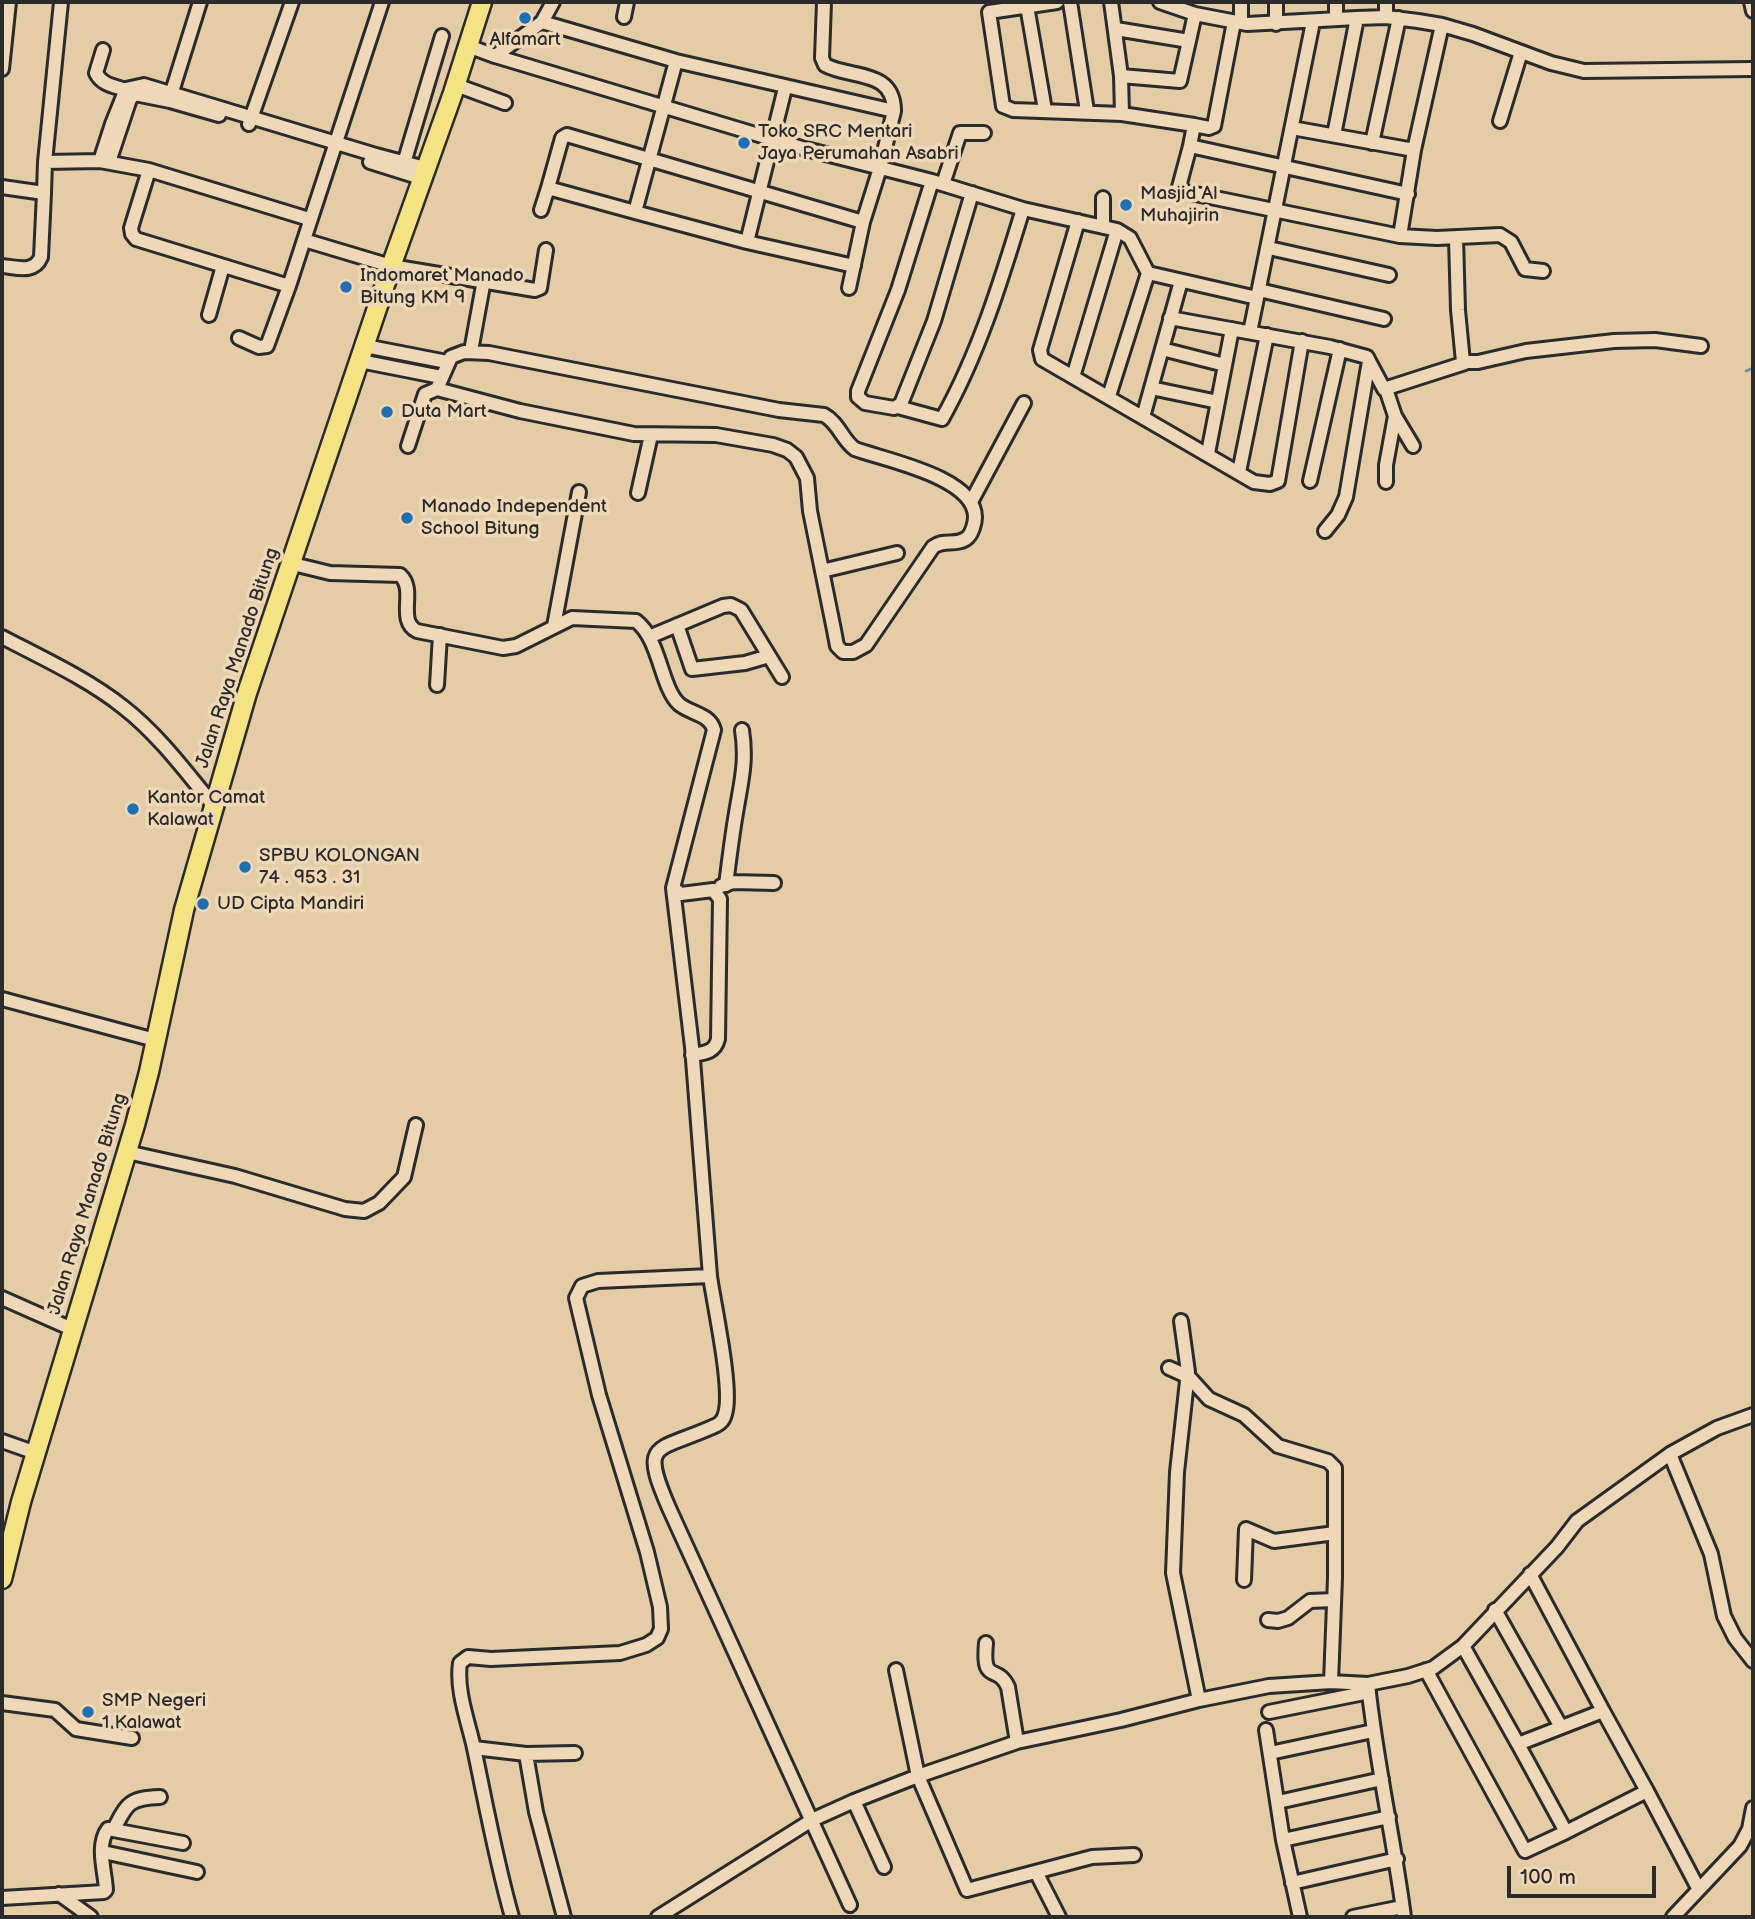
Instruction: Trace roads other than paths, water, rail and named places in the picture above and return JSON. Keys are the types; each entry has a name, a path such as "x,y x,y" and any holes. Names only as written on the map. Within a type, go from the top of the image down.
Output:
{"highway":[{"name":"Jalan Raya Manado Bitung","path":"2,1579 8,1547 127,1152 184,910 247,692 423,173 456,85 482,2"}],"street":[{"path":"2,69 9,2"},
{"path":"2,266 32,268 38,263 61,2"},
{"path":"171,96 200,2"},
{"path":"250,120 292,2"},
{"path":"239,338 259,347 267,346 382,2"},
{"path":"495,56 542,22 552,2"},
{"path":"624,17 627,2"},
{"path":"824,2 822,58 825,65 867,77 884,85 892,94 894,111 863,222 849,288"},
{"path":"1057,2 988,7 1003,106 1013,110 1122,114 1209,128 1214,126 1241,2"},
{"path":"1070,2 1087,111"},
{"path":"1111,2 1121,76 1122,114"},
{"path":"1160,2 1195,14 1238,23 1276,24 1393,18 1442,25 1570,69 1603,73 1670,68 1753,69"},
{"path":"1276,2 1276,24"},
{"path":"1336,2 1336,19"},
{"path":"1373,143 1393,18 1386,2"},
{"path":"1751,2 1753,11"},
{"path":"1027,6 1045,110"},
{"path":"1121,76 1180,81 1195,14"},
{"path":"1334,135 1357,18"},
{"path":"542,22 676,61 894,111"},
{"path":"1250,332 1313,22"},
{"path":"1401,236 1413,150 1442,25"},
{"path":"1116,29 1189,41"},
{"path":"404,163 442,36"},
{"path":"468,46 774,139 1023,209 1117,230 1130,238 1148,273 1109,396"},
{"path":"103,50 96,73 104,83 131,91 144,85 171,96 423,173"},
{"path":"1500,121 1521,52"},
{"path":"635,212 676,61"},
{"path":"456,85 505,103"},
{"path":"747,242 785,88"},
{"path":"104,161 131,91"},
{"path":"1194,125 1180,184 1181,191 1401,236 1456,238 1500,235 1511,242 1525,269 1543,271"},
{"path":"1292,128 1413,150"},
{"path":"984,133 960,133 937,183 857,395 859,399 942,419 956,394 986,322 1023,209"},
{"path":"541,210 562,138 566,135 863,222"},
{"path":"334,146 404,163 423,173"},
{"path":"1190,146 1284,169 1408,194"},
{"path":"46,162 104,161 149,170 309,219"},
{"path":"149,170 131,228 133,236 289,286"},
{"path":"2,187 44,193"},
{"path":"548,188 747,242 854,266"},
{"path":"898,407 934,321 972,193"},
{"path":"1103,198 1103,227"},
{"path":"1078,221 1039,353 1045,362 1109,396 1254,482 1270,484 1278,481 1302,341"},
{"path":"1073,377 1117,230"},
{"path":"1456,238 1461,357 1465,363"},
{"path":"304,240 391,266 537,290 540,288 546,250"},
{"path":"1269,248 1389,275"},
{"path":"209,315 223,266"},
{"path":"1148,273 1384,318"},
{"path":"471,351 484,281"},
{"path":"1143,417 1181,281"},
{"path":"1170,318 1302,341 1366,356 1382,387 1386,389 1395,416 1413,446"},
{"path":"1208,453 1233,329"},
{"path":"1239,472 1267,335"},
{"path":"1386,389 1465,363 1526,351 1614,341 1655,340 1701,346"},
{"path":"1162,349 1225,365"},
{"path":"1310,481 1340,349"},
{"path":"363,353 439,383 520,411 651,435 736,438 773,444 787,450 796,457 807,478 810,511 822,571 838,646 843,652 858,650 871,637 933,547 943,541 957,542 968,537 975,518 971,502 962,491 938,476 855,449 848,445 830,418 824,415 779,410 589,371 471,351 451,357 439,383 425,394 408,446"},
{"path":"363,353 447,362"},
{"path":"1325,531 1338,515 1346,497 1369,361"},
{"path":"1151,388 1218,402"},
{"path":"971,502 1024,403"},
{"path":"1386,482 1386,465 1395,416"},
{"path":"638,493 651,435"},
{"path":"554,626 579,492"},
{"path":"822,571 897,553"},
{"path":"289,563 330,573 400,575 407,584 409,625 416,631 506,648 516,646 572,618 629,619 639,623 649,637 677,702 710,722 714,730 673,888 692,1055 710,1276 725,1371 726,1411 718,1424 665,1444 655,1455 654,1468 669,1508 850,1905"},
{"path":"649,637 731,605 741,610 782,677"},
{"path":"677,625 692,669 733,665 769,656"},
{"path":"437,685 440,635"},
{"path":"2,638 67,671 123,706 152,734 214,806"},
{"path":"726,885 744,771 746,751 742,730"},
{"path":"673,888 681,894 733,882 774,883"},
{"path":"692,1055 708,1052 717,1045 719,1039 720,899 716,891 710,889"},
{"path":"2,999 155,1040"},
{"path":"127,1152 235,1176 345,1209 365,1211 379,1203 404,1177 416,1125"},
{"path":"512,1917 499,1871 459,1681 460,1663 468,1657 491,1659 621,1653 646,1645 659,1634 660,1607 647,1552 599,1395 576,1298 582,1286 597,1281 710,1276"},
{"path":"2,1298 72,1329"},
{"path":"1181,1321 1188,1376 1177,1472 1172,1565 1199,1700"},
{"path":"1169,1368 1188,1376 1206,1396 1244,1415 1278,1446 1333,1465 1336,1474 1331,1682"},
{"path":"1269,1712 1368,1688 1426,1670 1443,1661 1463,1646 1577,1521 1670,1454 1717,1428 1753,1415"},
{"path":"2,1441 36,1453"},
{"path":"1670,1454 1711,1554 1724,1616 1735,1637 1753,1661"},
{"path":"1244,1580 1246,1529 1274,1541 1335,1533"},
{"path":"1530,1574 1698,1888"},
{"path":"1268,1620 1288,1618 1310,1601 1333,1600"},
{"path":"1495,1610 1561,1727"},
{"path":"986,1643 984,1661 987,1669 1005,1680 1008,1687 1017,1742"},
{"path":"1463,1646 1566,1832"},
{"path":"896,1670 918,1776 967,1890 1092,1857 1134,1855"},
{"path":"1426,1670 1525,1852 1647,1791"},
{"path":"658,1917 812,1820 918,1776 1017,1742 1269,1686 1331,1682 1368,1688"},
{"path":"1353,1917 1403,1912 1397,1859 1373,1731 1368,1688"},
{"path":"2,1703 55,1710 76,1729 132,1738"},
{"path":"1518,1744 1603,1710"},
{"path":"1266,1730 1283,1840 1300,1917"},
{"path":"1270,1754 1373,1731"},
{"path":"474,1748 526,1754 575,1753"},
{"path":"526,1754 536,1812 564,1917"},
{"path":"1278,1802 1382,1779"},
{"path":"114,1829 130,1803 141,1798 160,1797"},
{"path":"853,1801 884,1867"},
{"path":"1673,1917 1740,1846 1749,1829 1753,1808"},
{"path":"1283,1840 1389,1817"},
{"path":"2,1898 99,1894 106,1890 103,1852 105,1832 114,1829 183,1843"},
{"path":"103,1852 197,1872"},
{"path":"1292,1883 1397,1859"},
{"path":"1035,1872 1059,1917"},
{"path":"60,1894 91,1917"}],"waterway":[{"path":"1746,371 1753,368"}],"place":[{"name":"Alfamart","path":"525,18"},
{"name":"Toko SRC Mentari Jaya Perumahan Asabri","path":"744,143"},
{"name":"Masjid Al Muhajirin","path":"1126,205"},
{"name":"Indomaret Manado Bitung KM 9","path":"346,287"},
{"name":"Duta Mart","path":"387,412"},
{"name":"Manado Independent School Bitung","path":"407,518"},
{"name":"Kantor Camat Kalawat","path":"133,809"},
{"name":"SPBU KOLONGAN 74 . 953 . 31","path":"245,867"},
{"name":"UD Cipta Mandiri","path":"203,904"},
{"name":"SMP Negeri 1 Kalawat","path":"88,1712"}]}
